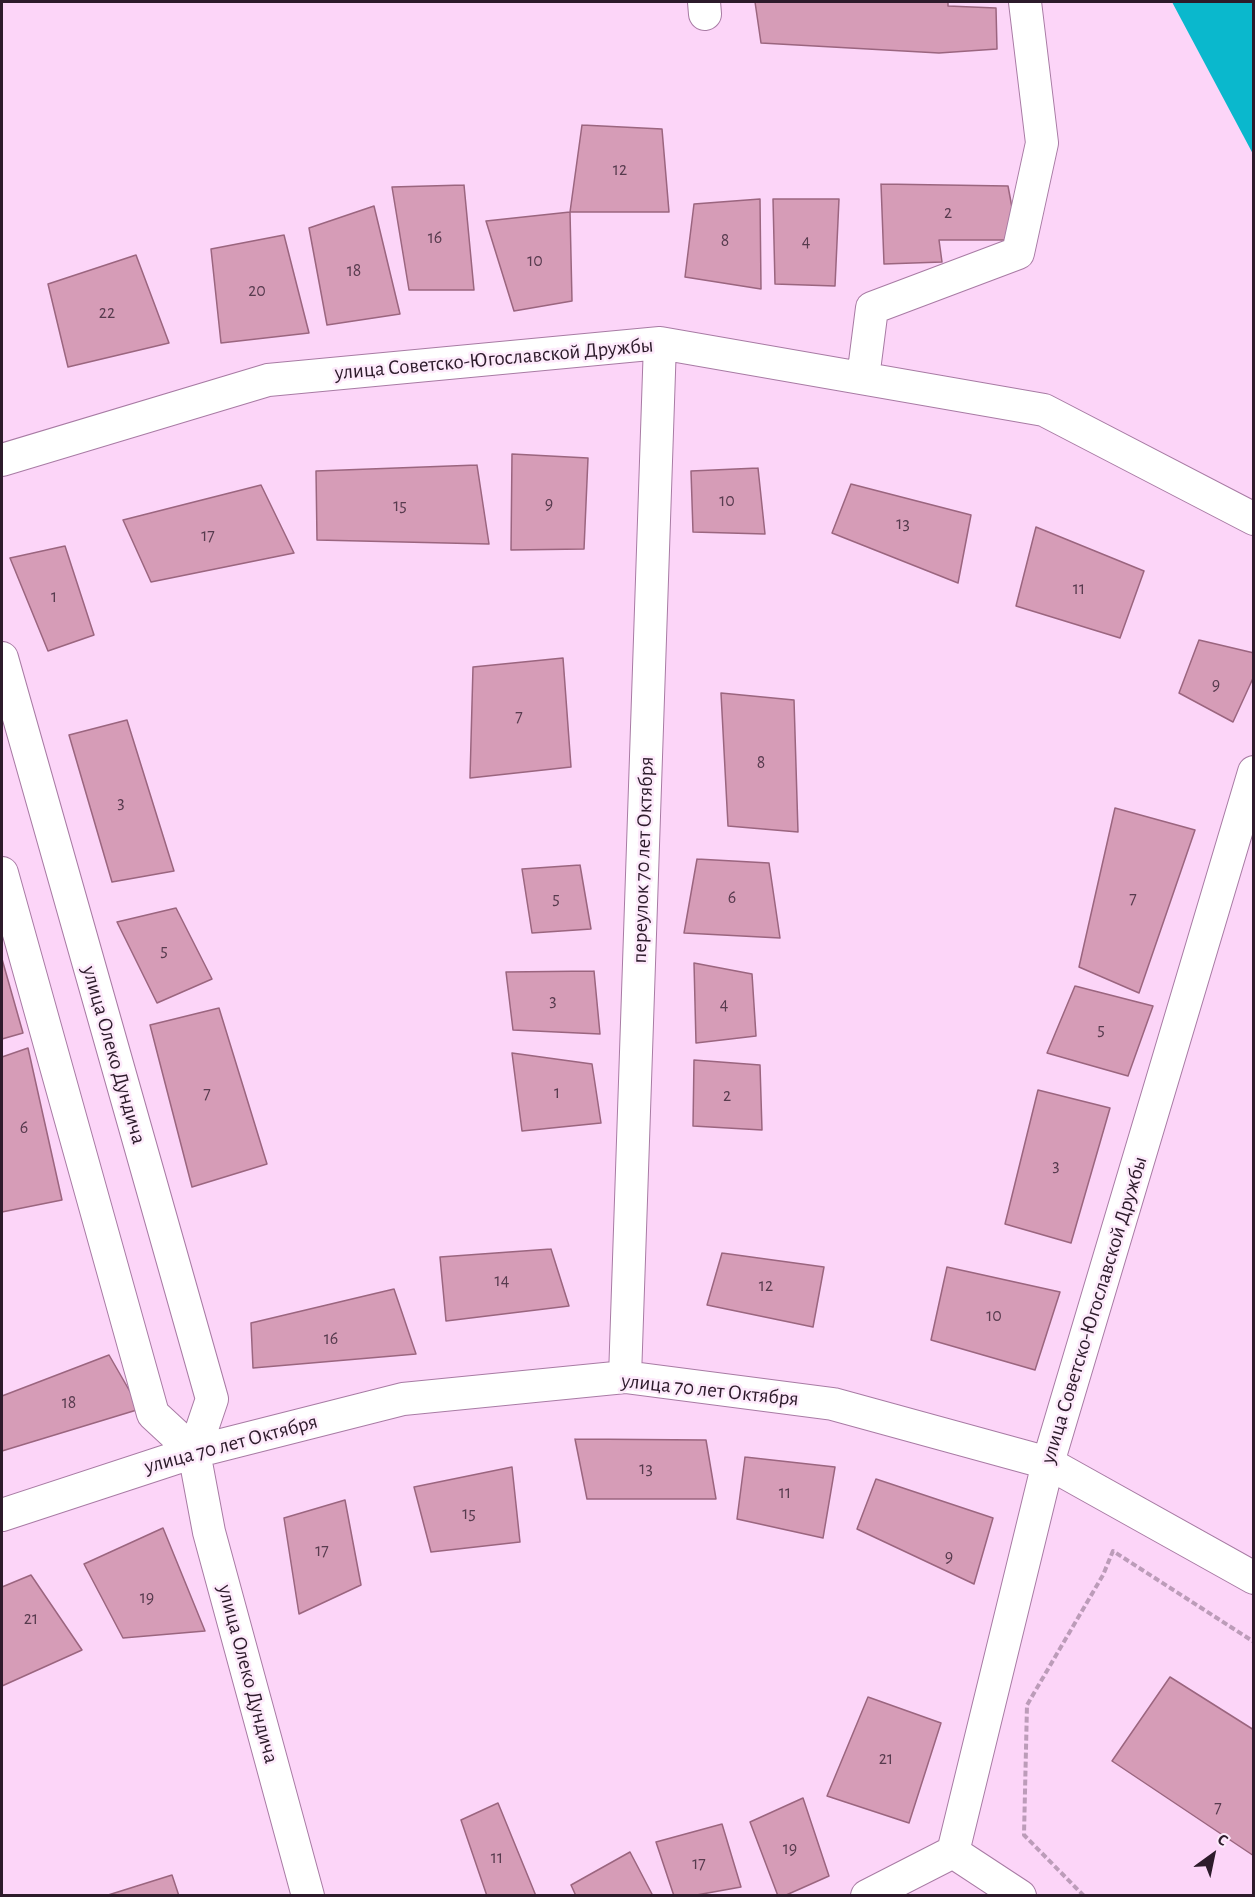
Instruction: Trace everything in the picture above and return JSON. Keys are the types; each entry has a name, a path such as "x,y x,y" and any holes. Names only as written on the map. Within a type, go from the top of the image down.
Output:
{"street":[{"path":"862,378 872,308 1018,254 1042,143 1025,2"},
{"name":"улица Советско-Югославской Дружбы","path":"2,460 268,380 660,343 1044,410 1254,519"},
{"name":"переулок 70 лет Октября","path":"626,1377 660,343"},
{"name":"улица Олеко Дундича","path":"2,658 212,1398 194,1452 209,1532 308,1896"},
{"name":"улица Советско-Югославской Дружбы","path":"953,1852 1048,1463 1254,772"},
{"path":"2,873 153,1414 194,1452"},
{"name":"улица 70 лет Октября","path":"2,1515 194,1452 403,1399 626,1377 833,1404 1048,1463 1254,1578"},
{"path":"867,1896 953,1852 1020,1896"}],"path":[{"path":"1084,1896 1024,1835 1027,1706 1103,1575 1113,1551 1254,1642"}],"water":[{"path":"1172,2 1253,2 1253,154"}],"building":[{"path":"755,2 948,2 948,6 996,8 997,49 939,53 761,43"},
{"path":"582,125 662,129 669,212 570,212"},
{"path":"881,184 1008,186 1018,240 939,240 942,262 884,264"},
{"path":"464,185 474,290 409,290 392,187"},
{"path":"760,199 761,289 685,277 694,204"},
{"path":"773,199 839,199 835,286 775,284"},
{"path":"374,206 400,314 327,325 309,228"},
{"path":"570,212 572,301 514,311 486,221"},
{"path":"284,235 309,333 221,343 211,249"},
{"path":"136,255 169,343 68,367 48,284"},
{"path":"512,454 588,458 584,549 511,550"},
{"path":"477,465 489,544 317,540 316,471"},
{"path":"758,468 765,534 693,532 691,471"},
{"path":"851,484 971,515 958,583 832,533"},
{"path":"261,485 294,553 151,582 123,520"},
{"path":"1036,527 1144,571 1120,638 1016,606"},
{"path":"65,546 94,635 48,651 10,558"},
{"path":"1199,640 1254,653 1254,676 1233,722 1179,693"},
{"path":"563,658 571,767 470,778 473,667"},
{"path":"721,693 794,700 798,832 728,826"},
{"path":"127,720 174,871 112,882 69,735"},
{"path":"1115,808 1195,830 1139,993 1079,967"},
{"path":"697,859 769,863 780,938 684,933"},
{"path":"580,865 591,929 532,933 522,869"},
{"path":"176,908 212,979 157,1003 117,922"},
{"path":"2,959 23,1033 2,1039"},
{"path":"694,963 752,974 756,1036 696,1043"},
{"path":"594,971 600,1034 513,1030 506,972"},
{"path":"1075,986 1153,1006 1128,1076 1047,1053"},
{"path":"219,1008 267,1164 192,1187 150,1025"},
{"path":"28,1048 62,1200 2,1212 2,1057"},
{"path":"512,1053 592,1064 601,1123 522,1131"},
{"path":"694,1060 760,1065 762,1130 693,1126"},
{"path":"1038,1090 1110,1108 1071,1243 1005,1224"},
{"path":"551,1249 569,1306 446,1321 440,1257"},
{"path":"722,1253 824,1267 813,1327 707,1305"},
{"path":"947,1267 1060,1292 1035,1370 931,1340"},
{"path":"394,1289 416,1354 253,1368 251,1323"},
{"path":"109,1355 140,1409 2,1451 2,1396"},
{"path":"575,1439 706,1440 716,1499 587,1499"},
{"path":"745,1457 835,1467 823,1538 737,1519"},
{"path":"512,1467 520,1542 431,1552 414,1487"},
{"path":"876,1479 993,1518 974,1584 857,1529"},
{"path":"345,1500 361,1585 299,1614 284,1518"},
{"path":"163,1528 205,1631 123,1638 84,1564"},
{"path":"31,1575 82,1650 2,1686 2,1587"},
{"path":"1170,1677 1254,1730 1254,1856 1112,1761"},
{"path":"868,1697 941,1723 909,1823 827,1796"},
{"path":"803,1798 829,1876 784,1896 778,1896 750,1822"},
{"path":"498,1803 536,1896 487,1896 461,1820"},
{"path":"722,1824 741,1887 691,1896 674,1896 656,1842"},
{"path":"630,1852 653,1896 576,1896 571,1885"},
{"path":"172,1875 179,1896 105,1896"}]}
